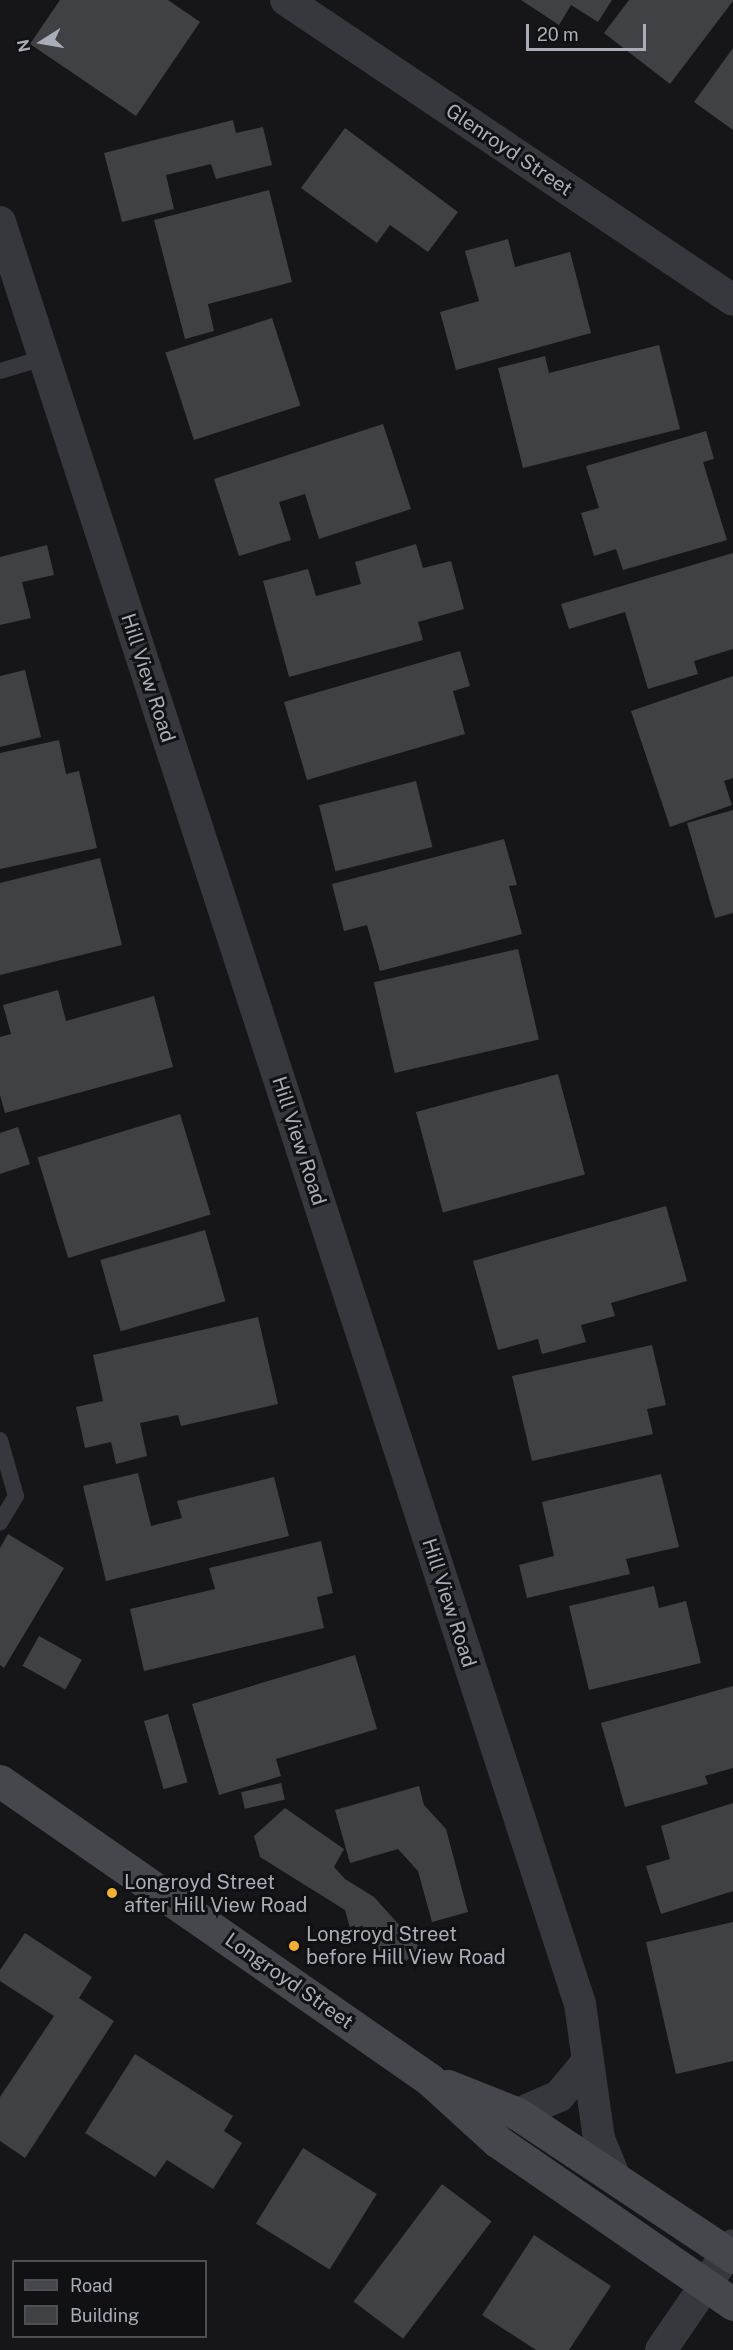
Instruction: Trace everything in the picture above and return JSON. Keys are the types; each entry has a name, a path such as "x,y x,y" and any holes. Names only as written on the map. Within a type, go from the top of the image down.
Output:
{"main road":[{"name":"Longroyd Street","path":"0,1781 429,2079 497,2141 733,2304"},
{"name":"Longroyd Street","path":"429,2079 518,2114 731,2251"}],"street":[{"name":"Glenroyd Street","path":"286,0 733,300"},
{"name":"Hill View Road","path":"0,222 580,2004 599,2139 615,2178"},
{"path":"518,2114 559,2096 588,2061"},
{"path":"661,2350 731,2251"}],"lane":[{"path":"0,371 44,358"},
{"path":"0,1440 16,1496 0,1523"}],"building":[{"path":"60,0 168,0 200,22 136,116 30,44"},
{"path":"521,0 612,0 598,22 571,5 559,25"},
{"path":"629,0 733,1 670,84 604,33"},
{"path":"733,48 733,130 694,102"},
{"path":"233,120 236,133 263,127 272,165 216,179 211,164 166,175 174,209 122,222 104,153"},
{"path":"345,128 458,212 428,252 390,225 377,243 301,188"},
{"path":"269,190 292,282 208,304 214,331 185,339 154,220"},
{"path":"508,239 515,267 570,252 591,333 456,370 440,312 479,301 465,251"},
{"path":"272,318 300,405 194,440 165,353"},
{"path":"659,345 680,429 523,468 498,368 545,356 549,373"},
{"path":"383,424 411,509 319,539 305,494 279,502 291,540 239,556 214,479"},
{"path":"706,431 714,459 703,462 727,540 623,570 616,549 594,556 581,513 599,508 586,466"},
{"path":"416,544 423,568 451,561 464,609 418,622 423,640 289,677 263,581 308,569 316,596 361,584 355,562"},
{"path":"47,545 54,575 22,582 31,618 0,625 0,557"},
{"path":"733,553 733,649 694,661 698,674 648,689 625,612 569,629 561,604"},
{"path":"460,651 470,686 453,691 465,734 307,780 284,702"},
{"path":"25,670 41,737 0,747 0,676"},
{"path":"733,676 733,778 724,781 732,805 670,827 631,711"},
{"path":"59,740 66,774 79,771 97,848 0,869 0,753"},
{"path":"416,781 432,847 335,871 319,805"},
{"path":"733,810 733,913 715,918 687,823"},
{"path":"504,839 517,885 509,886 522,934 380,971 367,925 344,931 332,884"},
{"path":"100,858 122,945 0,975 0,883"},
{"path":"518,949 539,1040 395,1073 374,982"},
{"path":"58,990 66,1021 154,996 173,1067 5,1113 0,1095 0,1037 11,1034 3,1005"},
{"path":"558,1074 585,1174 443,1213 416,1112"},
{"path":"180,1114 211,1214 68,1258 38,1158"},
{"path":"18,1127 30,1164 0,1174 0,1133"},
{"path":"666,1206 687,1281 611,1303 615,1316 581,1325 586,1342 542,1354 538,1339 498,1350 473,1261"},
{"path":"205,1230 225,1301 121,1331 100,1260"},
{"path":"258,1317 278,1404 181,1426 178,1415 140,1423 147,1456 116,1464 111,1442 85,1448 76,1407 103,1401 93,1355"},
{"path":"652,1345 666,1405 647,1409 653,1434 532,1461 512,1376"},
{"path":"138,1473 151,1526 182,1518 177,1501 274,1477 289,1536 106,1581 83,1486"},
{"path":"661,1474 679,1547 626,1559 630,1574 527,1598 519,1565 554,1556 542,1502"},
{"path":"8,1534 64,1568 4,1668 0,1665 0,1548"},
{"path":"321,1541 333,1593 317,1597 324,1628 144,1671 130,1609 215,1589 209,1568"},
{"path":"654,1586 659,1608 686,1601 701,1663 589,1690 569,1606"},
{"path":"39,1636 82,1660 65,1689 23,1666"},
{"path":"355,1655 377,1729 276,1759 281,1776 219,1795 192,1704"},
{"path":"733,1686 733,1768 705,1776 708,1784 625,1807 601,1723"},
{"path":"168,1714 188,1782 164,1789 144,1721"},
{"path":"281,1783 285,1800 245,1809 241,1792"},
{"path":"419,1786 424,1805 446,1829 468,1912 432,1922 418,1871 398,1849 350,1863 335,1810"},
{"path":"733,1803 733,1891 661,1914 646,1866 670,1859 661,1826"},
{"path":"285,1808 344,1849 334,1867 345,1879 374,1897 420,1948 400,1967 350,1928 345,1910 260,1857 254,1836"},
{"path":"733,1922 733,2061 676,2074 646,1942"},
{"path":"25,1933 92,1977 79,1998 114,2021 25,2158 0,2141 0,2097 54,2016 0,1981 0,1970"},
{"path":"135,2054 233,2116 224,2131 242,2143 213,2189 167,2160 155,2177 85,2133"},
{"path":"303,2148 377,2194 330,2270 256,2223"},
{"path":"442,2184 492,2221 403,2339 354,2301"},
{"path":"534,2235 611,2286 569,2350 536,2350 482,2315"}],"place":[{"name":"Longroyd Street after Hill View Road","path":"112,1893"},
{"name":"Longroyd Street before Hill View Road","path":"294,1946"}]}
